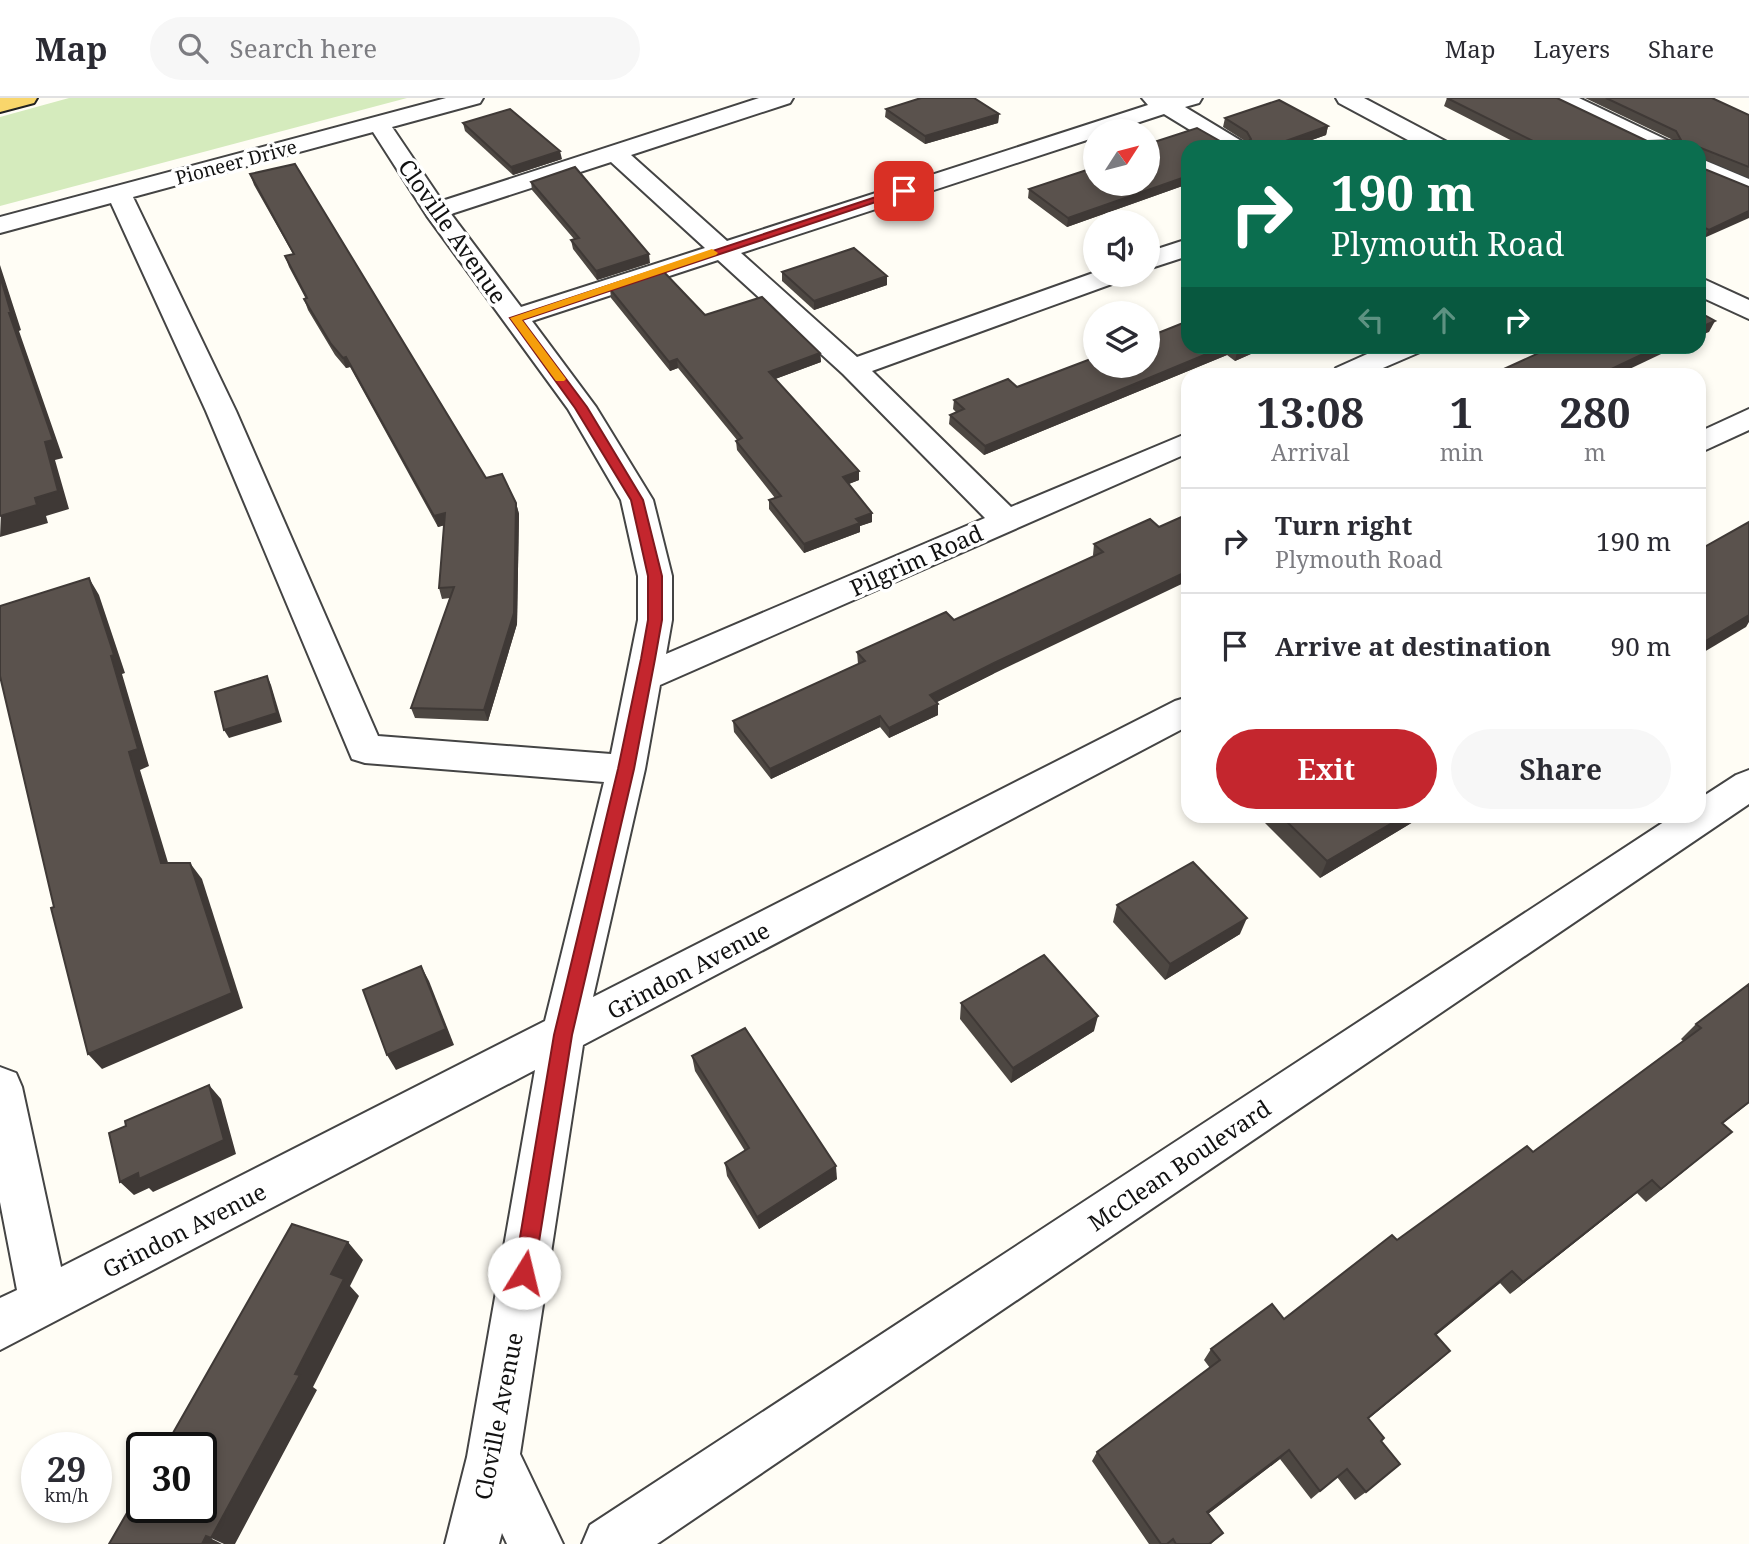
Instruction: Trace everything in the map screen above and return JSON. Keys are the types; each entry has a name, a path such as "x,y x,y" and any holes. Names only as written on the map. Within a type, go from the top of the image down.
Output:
{"main road":[{"path":"0,105 26,98"}],"street":[{"name":"Pioneer Drive","path":"0,225 472,98"},
{"path":"436,211 782,98"},
{"path":"515,318 1159,102 1191,98"},
{"path":"1347,98 1426,140"},
{"path":"1561,98 1648,140"},
{"path":"1159,102 1223,140"},
{"name":"Cloville Avenue","path":"379,124 436,211 581,407 637,500 655,576 655,620 626,769 563,1035 493,1457 472,1544"},
{"path":"615,153 853,368 1007,521"},
{"path":"1706,167 1749,188"},
{"path":"119,194 221,411 365,749 626,769"},
{"path":"1160,257 1181,249"},
{"path":"853,368 1083,285"},
{"path":"1706,289 1749,311"},
{"path":"1360,368 1392,354"},
{"path":"1706,440 1749,418"},
{"name":"Pilgrim Road","path":"644,678 1181,445"},
{"name":"Grindon Avenue","path":"0,1325 1181,714"},
{"name":"McClean Boulevard","path":"1706,814 1749,785"},
{"name":"McClean Boulevard","path":"609,1544 1692,823"},
{"path":"0,1087 44,1301"},
{"path":"493,1457 536,1544"}],"green space":[{"path":"69,98 407,98 0,206 0,117"}],"building":[{"path":"921,98 974,98 999,114 925,136 886,109"},
{"path":"1447,98 1557,98 1645,140 1531,140"},
{"path":"1606,98 1712,98 1749,115 1749,167 1706,150 1706,140 1681,140 1676,131"},
{"path":"1279,100 1328,126 1289,140 1250,140 1247,132 1225,118"},
{"path":"510,109 560,151 511,167 463,123"},
{"path":"1197,128 1218,140 1181,140 1181,178 1160,186 1160,140"},
{"path":"295,164 486,478 502,474 516,503 514,613 484,710 411,708 454,587 439,588 445,513 434,516 346,357 343,358 331,344 304,299 307,298 285,256 294,254 250,174"},
{"path":"575,167 649,254 596,271 571,240 579,238 531,182"},
{"path":"1706,170 1749,187 1749,211 1709,230 1706,228"},
{"path":"1083,171 1083,196 1131,196 1091,210 1083,210 1083,213 1068,218 1029,189"},
{"path":"854,248 887,276 814,301 782,272"},
{"path":"663,271 705,315 762,297 820,353 769,372 859,471 843,477 872,513 856,519 860,523 804,544 769,500 781,496 736,441 742,438 677,359 669,362 610,289"},
{"path":"0,276 9,313 53,440 45,442 58,491 35,498 37,505 0,516"},
{"path":"1706,316 1715,321 1706,325"},
{"path":"1181,324 1181,354 1207,354 1160,373 1160,332"},
{"path":"1537,354 1643,354 1614,368 1506,368"},
{"path":"1083,362 1083,378 1149,378 985,446 950,415 964,409 954,400 1008,379 1017,387"},
{"path":"1181,517 1181,574 930,695 938,704 889,728 880,716 770,769 733,721 865,661 857,652 946,612 954,620 1103,552 1094,544 1150,519 1159,527"},
{"path":"1749,522 1749,615 1706,641 1706,546"},
{"path":"89,578 114,655 111,656 138,749 129,752 161,863 190,863 232,993 88,1054 51,908 54,907 0,676 0,606"},
{"path":"267,676 277,713 224,730 215,692"},
{"path":"1288,823 1392,823 1327,861"},
{"path":"1193,862 1247,918 1170,964 1117,905"},
{"path":"1044,955 1098,1016 1013,1068 961,1003"},
{"path":"421,966 446,1029 387,1055 363,990"},
{"path":"1749,984 1749,1102 1722,1123 1732,1132 1661,1189 1652,1180 1523,1282 1512,1271 1435,1334 1450,1351 1368,1418 1384,1438 1381,1441 1400,1464 1366,1492 1347,1469 1320,1491 1289,1450 1207,1512 1223,1533 1209,1544 1176,1544 1173,1539 1167,1544 1161,1544 1097,1452 1220,1360 1211,1349 1272,1304 1284,1319 1392,1235 1397,1240 1527,1146 1533,1152 1701,1028 1696,1024"},
{"path":"745,1028 836,1166 757,1217 725,1163 749,1148 692,1056"},
{"path":"209,1085 224,1140 139,1179 138,1173 120,1182 109,1133 126,1126 125,1121"},
{"path":"292,1224 348,1242 331,1274 344,1279 295,1374 300,1375 211,1538 206,1536 202,1544 109,1544 126,1515 126,1523 217,1523 217,1432 174,1432"}],"slow traffic":[{"path":"560,379 515,318 712,253"}],"route":[{"path":"524,1273 563,1035 626,769 648,659 655,620 655,576 637,500 581,407 515,318 904,191"}]}
